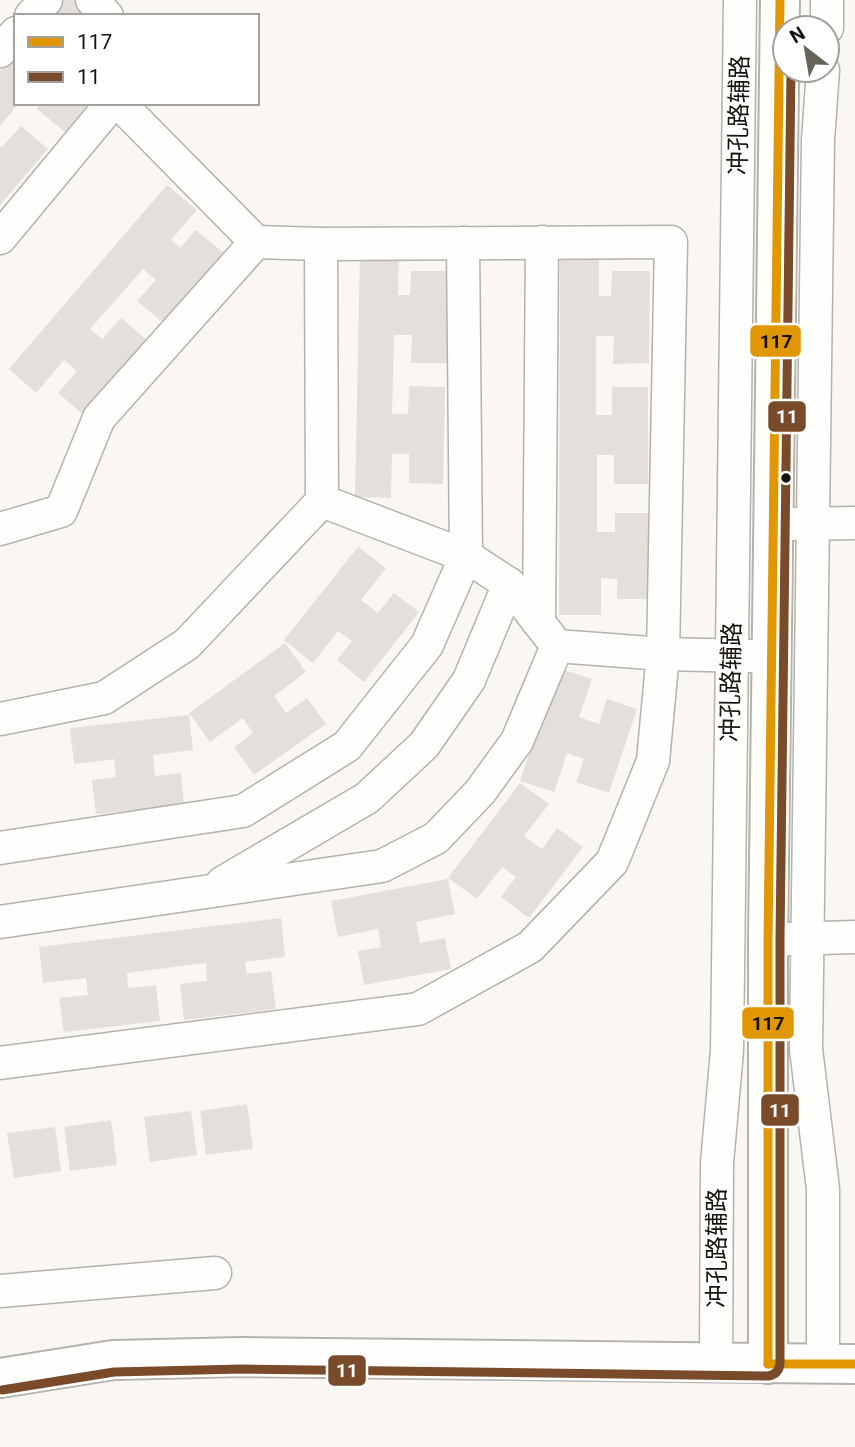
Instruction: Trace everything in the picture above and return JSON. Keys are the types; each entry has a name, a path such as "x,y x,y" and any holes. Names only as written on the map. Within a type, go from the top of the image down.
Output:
{"main road":[{"path":"768,1364 768,939 780,0"},
{"path":"0,1378 113,1360 229,1357 839,1364"}],"street":[{"path":"33,14 46,0"},
{"path":"92,0 105,14"},
{"name":"冲孔路辅路","path":"716,1363 717,1163 727,1051 740,0"},
{"path":"0,51 14,35"},
{"path":"822,84 817,153 806,1049 823,1189 839,1364"},
{"path":"0,238 110,105"},
{"path":"0,1063 418,1009 530,947 612,862 653,761 663,654 671,242 256,242 121,105"},
{"path":"0,529 61,511 99,418 256,242"},
{"path":"0,922 382,866 436,838 480,792 517,741 548,635 542,242"},
{"path":"0,848 243,811 347,746 427,645 466,556 463,243"},
{"path":"0,719 104,698 187,644 322,502 321,244"},
{"path":"322,502 466,556 509,584 548,635 663,654 771,656"},
{"path":"734,524 855,523"},
{"path":"206,892 367,798 424,745 469,680 509,584"},
{"path":"768,939 855,937"},
{"path":"0,1291 215,1273"}],"building":[{"path":"60,0 75,0 92,14 48,14"},
{"path":"14,54 14,105 17,105 0,126 0,70"},
{"path":"40,105 87,105 65,132 37,109"},
{"path":"21,126 48,149 0,205 0,145 2,147"},
{"path":"167,185 197,210 171,240 180,248 196,230 225,254 165,324 137,301 156,280 143,269 90,329 102,339 121,318 148,341 84,415 58,393 77,371 64,360 36,393 9,369"},
{"path":"360,255 399,255 398,295 410,295 411,271 449,271 447,363 411,363 412,335 394,335 392,414 408,414 409,386 445,387 443,484 409,483 409,454 392,454 391,498 355,497"},
{"path":"560,257 599,257 599,296 611,296 612,271 650,271 649,363 613,364 614,336 596,336 596,415 612,415 612,387 648,387 648,484 614,484 614,455 597,455 597,532 615,532 615,513 651,513 651,599 617,599 617,579 601,578 601,615 559,615"},
{"path":"358,547 386,568 361,600 378,613 394,593 419,612 364,682 337,660 352,641 338,631 313,663 284,640"},
{"path":"285,643 306,672 274,696 286,713 307,698 326,724 254,775 234,747 253,733 243,718 210,742 189,713"},
{"path":"558,668 592,679 579,717 599,724 607,699 637,709 609,793 576,782 584,759 567,753 554,792 520,781"},
{"path":"189,715 193,750 153,755 155,776 181,773 184,805 96,814 92,780 116,777 114,759 74,764 70,728"},
{"path":"520,783 549,804 524,836 542,849 557,828 583,847 529,918 501,897 516,877 502,867 477,899 448,878"},
{"path":"448,879 455,914 416,922 420,943 445,938 451,969 364,985 358,951 381,947 378,929 338,937 331,901"},
{"path":"281,918 285,957 245,962 247,974 271,971 276,1009 184,1020 180,984 207,981 206,963 127,973 128,988 156,985 160,1021 64,1032 59,998 88,995 86,978 43,983 39,947"},
{"path":"247,1104 253,1149 206,1155 200,1111"},
{"path":"191,1111 197,1155 150,1162 144,1117"},
{"path":"111,1120 117,1165 70,1171 64,1127"},
{"path":"55,1127 61,1171 14,1178 7,1133"}],"transit line":[{"name":"117","path":"768,1364 768,939 780,0"},
{"name":"11","path":"2,1390 114,1372 242,1369 768,1376 778,1371 780,939 791,84"},
{"name":"117","path":"768,1364 855,1364"}]}
